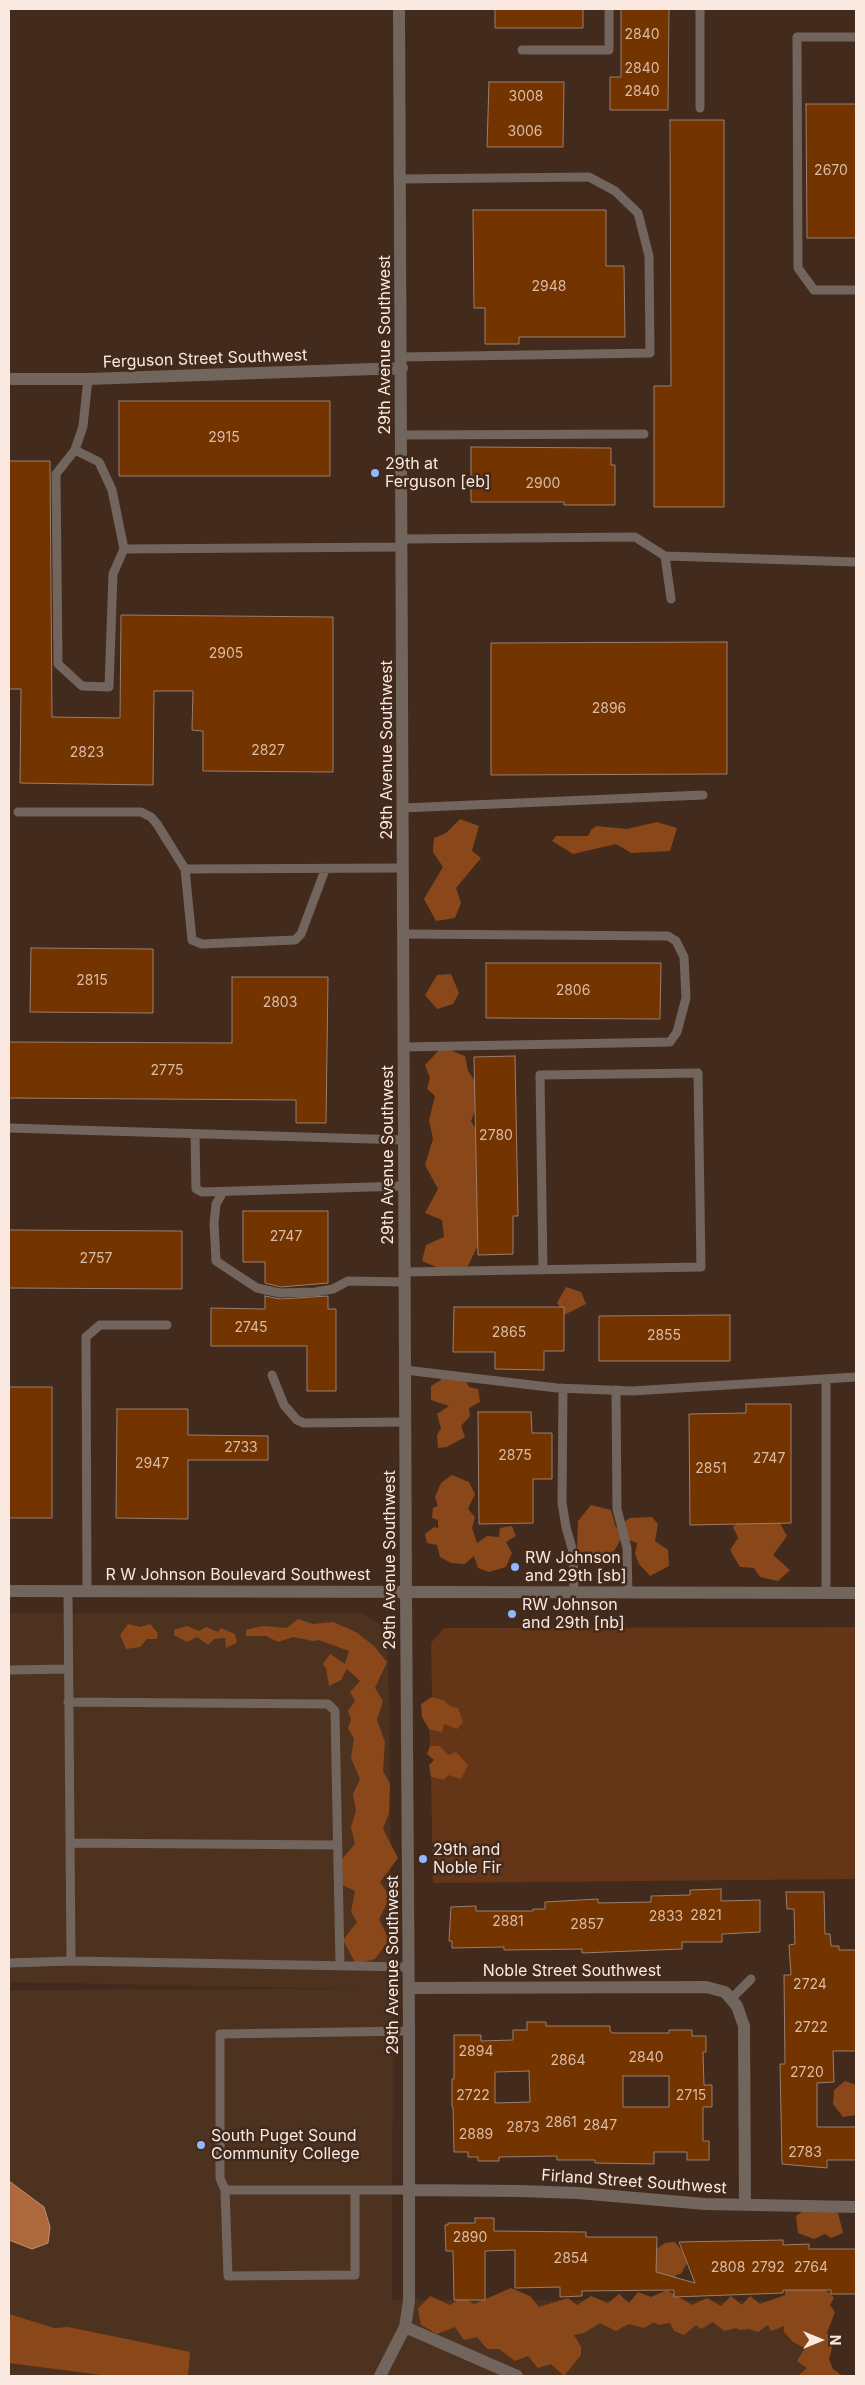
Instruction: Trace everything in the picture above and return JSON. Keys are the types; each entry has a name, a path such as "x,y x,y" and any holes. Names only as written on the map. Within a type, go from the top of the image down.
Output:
{"street":[{"name":"29th Avenue Southwest","path":"380,2376 404,2327 409,2300 410,2190 399,9"},
{"name":"Ferguson Street Southwest","path":"9,379 88,379 402,362"},
{"name":"R W Johnson Boulevard Southwest","path":"9,1591 856,1593"},
{"name":"Noble Street Southwest","path":"409,1988 706,1987 725,1992 732,1998"},
{"path":"732,1998 738,2006 744,2026 745,2204"},
{"name":"Firland Street Southwest","path":"410,2190 569,2193 705,2204 856,2207"},
{"path":"404,2327 517,2376"}],"lane":[{"path":"522,50 609,50 609,9"},
{"path":"700,9 700,108"},
{"path":"856,37 797,37 798,268 814,290 856,290"},
{"path":"400,179 589,177 615,191 638,213 649,256 650,352 402,362"},
{"path":"75,450 99,462 112,490 124,549 113,574 109,687 82,686 58,664 56,474 75,450 83,426 88,379"},
{"path":"402,435 644,434"},
{"path":"124,549 635,537 665,556 856,562"},
{"path":"665,556 671,599"},
{"path":"403,808 703,794"},
{"path":"18,812 141,812 150,817 157,824 185,869 192,940 202,944 295,940 301,934 325,870"},
{"path":"185,869 325,870 403,868"},
{"path":"403,934 668,936 676,941 684,957 686,998 677,1032 670,1042 404,1047"},
{"path":"223,1192 216,1204 214,1240 216,1261 257,1288 280,1293 315,1292 333,1289 348,1281 406,1277 543,1270 701,1267 698,1072 540,1075 543,1270"},
{"path":"9,1128 404,1140"},
{"path":"195,1134 196,1188 202,1192 404,1186"},
{"path":"87,1591 86,1337 100,1325 168,1325"},
{"path":"405,1370 563,1388 616,1390 856,1377"},
{"path":"272,1375 284,1405 297,1420 304,1423 405,1422"},
{"path":"826,1379 826,1593"},
{"path":"563,1388 562,1503 573,1552 574,1592"},
{"path":"616,1390 617,1509 627,1548 628,1592"},
{"path":"68,1591 71,1961"},
{"path":"9,1670 68,1670"},
{"path":"68,1702 328,1704 334,1710 340,1965"},
{"path":"70,1843 338,1845"},
{"path":"9,1963 71,1961 409,1967"},
{"path":"732,1998 751,1979"},
{"path":"355,2190 355,2275 228,2276 225,2190 220,2178 220,2034 409,2031"},
{"path":"225,2190 410,2190"}],"shaded area":[{"path":"460,819 479,826 472,851 481,858 456,888 461,903 455,918 436,921 424,899 443,867 433,852 434,838 446,833"},
{"path":"657,822 677,828 670,851 631,853 616,844 573,854 552,841 556,836 588,836 596,826 627,829"},
{"path":"451,974 459,993 453,1004 437,1009 425,995 437,975"},
{"path":"442,1047 465,1056 468,1071 483,1092 471,1121 486,1146 489,1182 477,1216 481,1239 468,1266 448,1272 422,1261 426,1245 444,1237 442,1220 425,1213 438,1189 425,1165 433,1139 429,1120 435,1096 427,1089 430,1078 425,1065"},
{"path":"566,1287 581,1292 586,1304 564,1315 564,1308 560,1307 557,1303"},
{"path":"441,1375 465,1379 469,1387 478,1389 480,1402 469,1408 470,1416 461,1426 465,1437 447,1447 438,1448 437,1435 441,1428 437,1414 449,1406 431,1400 431,1386 441,1380"},
{"path":"452,1475 469,1482 475,1494 468,1509 475,1517 472,1528 477,1543 487,1536 499,1537 500,1528 512,1526 516,1536 506,1542 512,1553 506,1567 489,1572 478,1568 474,1556 465,1564 451,1563 440,1557 437,1545 427,1543 425,1534 434,1527 438,1528 438,1520 432,1518 433,1508 438,1506 435,1497 441,1483"},
{"path":"591,1505 611,1510 616,1528 630,1518 652,1517 658,1524 655,1541 668,1550 669,1566 650,1576 639,1564 635,1554 637,1543 626,1539 624,1534 614,1551 594,1560 577,1550 578,1521"},
{"path":"746,1514 780,1523 787,1536 773,1555 790,1570 778,1581 760,1577 754,1568 740,1567 730,1550 738,1538 733,1527"},
{"path":"9,1613 362,1613 379,1623 388,1649 393,1989 392,2300 811,2301 810,2376 9,2376 9,1990 358,1989 9,1982"},
{"path":"298,1619 313,1624 333,1622 356,1632 374,1646 387,1662 375,1688 383,1701 377,1720 385,1742 383,1771 390,1784 389,1813 383,1829 398,1858 380,1882 390,1897 379,1919 389,1940 375,1959 356,1964 343,1940 357,1922 351,1912 355,1891 342,1885 337,1865 355,1844 351,1827 356,1811 353,1794 360,1779 351,1758 354,1739 348,1728 351,1720 348,1711 355,1701 350,1692 360,1681 347,1669 341,1680 329,1686 326,1668 323,1664 330,1654 345,1664 349,1651 319,1640 313,1641 293,1637 278,1642 266,1636 246,1636 246,1630 262,1626 287,1628"},
{"path":"128,1624 140,1627 150,1624 158,1633 157,1639 147,1639 140,1647 126,1649 120,1635"},
{"path":"187,1626 199,1631 206,1627 218,1632 221,1628 235,1634 237,1643 226,1648 225,1638 214,1639 208,1645 197,1637 187,1642 174,1635 174,1630"},
{"path":"856,1627 856,1879 433,1883 431,1777 444,1780 448,1756 440,1746 430,1746 429,1729 441,1733 444,1724 458,1708 450,1706 444,1700 432,1697 431,1643 444,1628"},
{"path":"432,1697 444,1700 450,1706 458,1708 463,1722 457,1729 444,1724 442,1733 429,1729 422,1717 421,1704"},
{"path":"430,1746 440,1746 448,1755 456,1752 468,1765 461,1779 448,1775 444,1780 431,1777 429,1765 434,1760 427,1754"},
{"path":"845,2081 856,2085 856,2115 843,2117 833,2104 834,2090"},
{"path":"9,2181 44,2207 50,2227 48,2243 32,2249 9,2240"},
{"path":"821,2209 838,2213 843,2233 831,2238 825,2234 814,2239 798,2233 796,2216 803,2211"},
{"path":"675,2242 682,2251 687,2263 681,2274 676,2275 674,2281 656,2272 655,2250 665,2243"},
{"path":"785,2266 831,2294 834,2298 830,2305 835,2312 827,2333 833,2344 829,2359 833,2369 843,2376 798,2376 807,2368 797,2361 805,2348 793,2342 784,2332 784,2326 771,2331 768,2325 758,2332 736,2328 724,2331 713,2322 701,2329 696,2325 684,2335 674,2331 670,2323 658,2325 654,2322 644,2328 629,2324 616,2331 600,2323 584,2333 574,2335 581,2347 581,2355 564,2376 551,2364 538,2368 528,2356 515,2361 499,2349 487,2349 477,2337 464,2340 455,2327 437,2334 421,2325 418,2309 430,2296 450,2305 463,2297 474,2304 511,2288 530,2296 539,2307 568,2298 577,2305 591,2296 608,2303 619,2294 629,2303 638,2292 651,2297 667,2290 692,2305 707,2298 721,2306 731,2296 742,2305 750,2296 760,2304 785,2295"},
{"path":"9,2314 54,2328 68,2327 190,2352 188,2376 109,2376 9,2363"}],"building":[{"path":"495,9 583,9 583,28 495,28"},
{"path":"621,9 669,9 668,110 610,110 610,77 621,77"},
{"path":"489,82 564,82 563,147 487,147"},
{"path":"806,104 856,104 856,238 807,238"},
{"path":"670,120 724,120 724,507 654,507 654,386 671,386"},
{"path":"473,210 606,210 606,266 624,266 625,337 519,337 519,344 485,344 485,308 474,308"},
{"path":"119,401 330,401 330,476 119,476"},
{"path":"471,447 611,448 611,465 615,465 615,505 564,505 564,502 471,502"},
{"path":"9,461 50,461 52,717 120,718 121,615 333,617 333,772 203,771 203,731 192,730 193,691 154,691 153,785 20,783 21,689 9,689"},
{"path":"727,642 727,774 491,775 491,643"},
{"path":"31,948 153,949 153,1013 30,1012"},
{"path":"486,963 661,963 660,1019 486,1018"},
{"path":"232,977 328,977 326,1123 296,1123 296,1100 9,1098 9,1042 232,1043"},
{"path":"515,1056 518,1216 513,1216 513,1254 478,1255 474,1057"},
{"path":"243,1211 328,1211 328,1283 281,1287 265,1283 265,1262 243,1262"},
{"path":"9,1230 182,1231 182,1289 9,1288"},
{"path":"265,1296 280,1299 328,1296 328,1309 336,1309 336,1391 307,1391 307,1346 211,1346 211,1308 265,1309"},
{"path":"454,1307 564,1307 564,1351 544,1351 544,1370 495,1369 495,1352 453,1352"},
{"path":"730,1315 730,1361 599,1361 599,1316"},
{"path":"9,1387 52,1387 52,1518 9,1518"},
{"path":"746,1404 791,1404 791,1523 690,1525 689,1414 746,1413"},
{"path":"117,1409 188,1409 188,1435 268,1436 268,1460 188,1460 188,1519 116,1518"},
{"path":"478,1412 531,1412 532,1433 552,1433 552,1479 533,1479 533,1523 479,1524"},
{"path":"721,1889 721,1901 760,1900 760,1932 722,1934 722,1942 682,1942 682,1949 582,1953 582,1949 504,1950 504,1947 452,1948 452,1941 449,1941 451,1907 476,1906 476,1911 533,1911 533,1909 545,1909 545,1902 598,1899 598,1903 651,1902 651,1896 690,1895 690,1890"},
{"path":"786,1892 824,1892 825,1934 830,1934 831,1946 839,1946 839,1950 856,1950 856,2051 833,2051 834,2082 817,2083 817,2127 856,2127 856,2160 827,2160 827,2168 782,2164 780,2064 785,2064 784,1975 791,1975 789,1945 795,1944 794,1909 787,1909"},
{"path":"527,2022 546,2022 546,2026 610,2026 610,2031 613,2033 669,2033 669,2030 692,2030 692,2036 706,2036 706,2052 703,2052 704,2085 712,2085 712,2107 703,2107 703,2141 709,2141 709,2160 687,2160 687,2152 654,2152 654,2164 595,2163 595,2160 557,2160 557,2156 499,2157 499,2161 478,2161 478,2157 468,2157 468,2152 454,2152 452,2079 454,2079 454,2035 481,2035 481,2041 513,2040 513,2030 527,2030","holes":["529,2071 530,2102 495,2103 495,2072","623,2076 669,2076 669,2107 623,2107"]},
{"path":"475,2218 494,2218 494,2231 586,2232 586,2237 657,2237 656,2272 695,2283 679,2242 783,2240 783,2245 809,2244 809,2249 856,2249 856,2294 831,2294 831,2290 783,2290 783,2293 674,2297 674,2290 582,2291 582,2296 560,2297 560,2287 515,2288 515,2250 485,2251 485,2300 454,2300 453,2251 446,2251 445,2225 448,2225 448,2223 475,2223"}],"place":[{"name":"29th at Ferguson [eb]","path":"375,473"},
{"name":"RW Johnson and 29th [sb]","path":"515,1567"},
{"name":"RW Johnson and 29th [nb]","path":"512,1614"},
{"name":"29th and Noble Fir","path":"423,1859"},
{"name":"South Puget Sound Community College","path":"201,2145"}]}
